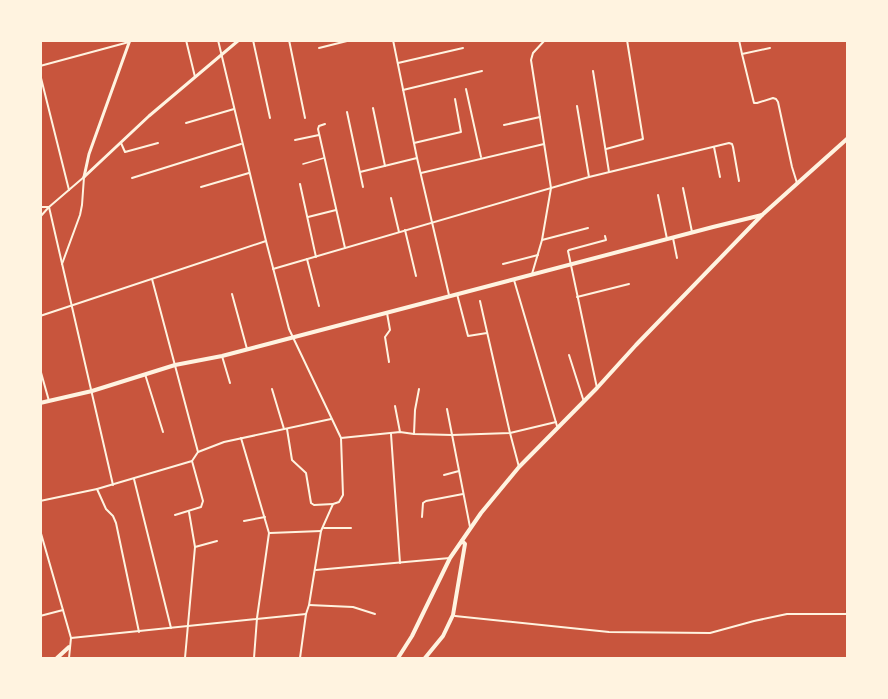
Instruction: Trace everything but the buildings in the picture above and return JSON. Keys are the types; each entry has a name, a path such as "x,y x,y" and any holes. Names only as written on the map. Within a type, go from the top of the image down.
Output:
{"main road":[{"path":"398,658 412,636 450,558 488,504 519,468 762,215 848,138"},
{"path":"40,403 92,391 175,365 293,338 762,215"},
{"path":"425,658 443,636 453,615 465,544 462,541"},
{"path":"57,658 69,647"}],"street":[{"path":"186,40 195,77"},
{"path":"218,40 289,329 341,438 343,495 339,502 314,505 311,503 306,473 292,460 286,429 272,389"},
{"path":"40,217 148,116 239,40"},
{"path":"253,40 270,118"},
{"path":"288,40 305,118"},
{"path":"319,48 351,40"},
{"path":"393,40 417,158 450,297"},
{"path":"532,275 542,240 551,188 531,60 533,53 545,40"},
{"path":"606,149 643,139 627,40"},
{"path":"739,40 754,103 774,98 778,102 797,183"},
{"path":"40,66 130,41"},
{"path":"62,264 80,215 86,165 130,41"},
{"path":"397,63 463,48"},
{"path":"742,54 770,48"},
{"path":"403,90 482,71"},
{"path":"593,71 609,172"},
{"path":"40,74 69,190"},
{"path":"466,89 481,158"},
{"path":"414,143 461,133 454,99"},
{"path":"577,106 589,177"},
{"path":"374,108 385,166"},
{"path":"186,123 234,109"},
{"path":"347,112 363,187"},
{"path":"504,125 540,117"},
{"path":"325,124 318,127 319,135 345,248"},
{"path":"295,140 319,135"},
{"path":"121,143 125,153 158,143"},
{"path":"273,269 589,177 729,143 732,144 739,181"},
{"path":"132,178 242,144"},
{"path":"421,173 545,144"},
{"path":"714,147 720,177"},
{"path":"360,172 417,158"},
{"path":"201,187 249,172"},
{"path":"300,184 316,256"},
{"path":"683,188 692,232"},
{"path":"658,195 677,258"},
{"path":"391,198 399,232"},
{"path":"40,207 49,207"},
{"path":"49,207 113,484"},
{"path":"308,217 336,210"},
{"path":"542,240 588,228"},
{"path":"405,230 416,276"},
{"path":"597,388 568,251 606,238"},
{"path":"40,316 266,242"},
{"path":"503,264 538,255"},
{"path":"307,259 319,306"},
{"path":"152,279 198,452"},
{"path":"514,280 558,429"},
{"path":"577,297 629,284"},
{"path":"232,294 247,349"},
{"path":"457,294 468,336 487,333"},
{"path":"480,301 519,468"},
{"path":"387,313 390,330 385,338 389,362"},
{"path":"569,355 584,402"},
{"path":"222,356 230,383"},
{"path":"40,369 49,401"},
{"path":"145,374 163,432"},
{"path":"414,434 418,389"},
{"path":"395,406 400,432"},
{"path":"447,409 471,528"},
{"path":"40,501 97,489 192,461 198,452 224,442 331,419"},
{"path":"341,438 400,432 452,435 510,433 556,422"},
{"path":"391,433 400,563"},
{"path":"241,438 269,533 254,658"},
{"path":"175,515 201,507 203,503 192,461"},
{"path":"444,475 459,471"},
{"path":"134,479 171,628"},
{"path":"97,489 116,523 139,632"},
{"path":"422,517 424,502 463,494"},
{"path":"300,658 322,530 333,504"},
{"path":"185,658 195,547 189,512"},
{"path":"244,521 265,518"},
{"path":"269,533 351,528"},
{"path":"40,530 71,638 69,658"},
{"path":"195,547 217,541"},
{"path":"315,570 450,558"},
{"path":"309,605 353,607 375,614"},
{"path":"40,616 63,610"},
{"path":"71,638 306,614"},
{"path":"453,615 609,632 710,633 787,614 848,614"}],"lane":[{"path":"303,164 325,158"}],"waterway":[{"path":"848,636 848,641"}]}
